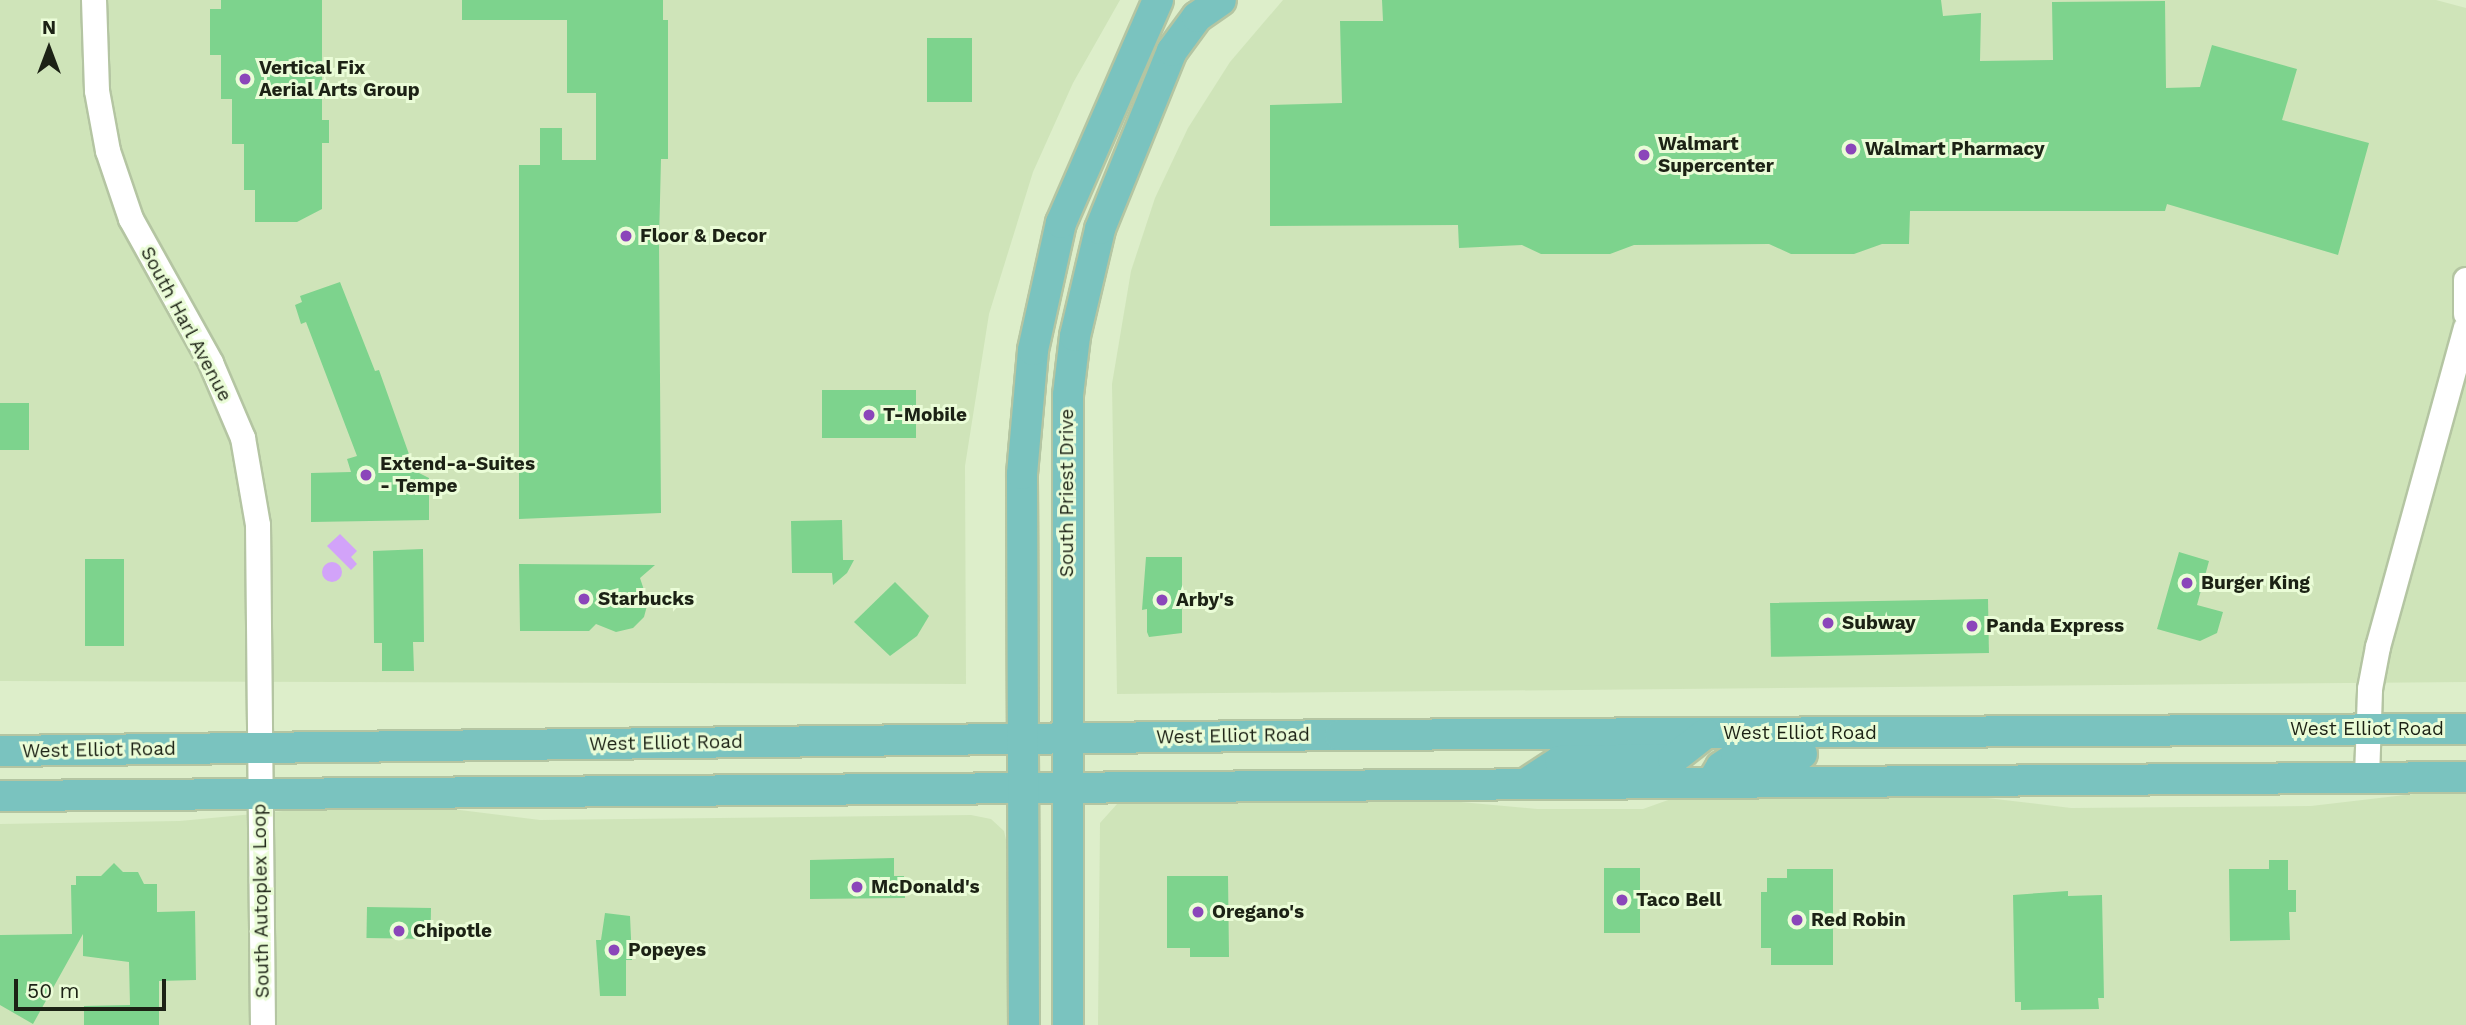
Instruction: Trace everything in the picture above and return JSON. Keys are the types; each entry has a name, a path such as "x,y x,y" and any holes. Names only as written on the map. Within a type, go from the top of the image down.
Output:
{"main road":[{"path":"1107,114 1136,0"},
{"path":"1024,1025 1024,426 1035,339 1054,247 1107,114 1158,0"},
{"name":"South Priest Drive","path":"1068,1025 1068,395 1080,304 1114,193 1172,51 1197,17 1221,0"},
{"path":"1054,247 1068,270 1054,355 1068,395"},
{"name":"West Elliot Road","path":"0,796 259,773 1024,738 2466,729"},
{"path":"1712,782 1727,761 1742,755 1839,753 1874,733"},
{"path":"1525,785 1560,761 1673,759 1705,734"},
{"name":"West Elliot Road","path":"0,751 259,773 1025,788 2466,777"}],"street":[{"name":"South Harl Avenue","path":"94,0 97,90 108,151 131,219 211,363 243,438 258,525 259,773"},
{"path":"2466,280 2466,314"},
{"path":"2367,777 2368,729 2378,647 2466,328"},
{"name":"South Autoplex Loop","path":"259,773 263,1025"}],"shaded area":[{"path":"0,0 1120,0 1073,83 1033,172 989,314 965,466 966,684 0,681"},
{"path":"1283,0 2436,0 2466,8 2466,682 1117,694 1112,384 1131,271 1155,198 1188,128 1230,62"},
{"path":"340,534 357,551 351,557 357,564 351,570 327,546"},
{"path":"332,562 339,565 342,572 339,579 332,582 325,579 322,572 325,565"},
{"path":"2422,793 2466,793 2466,1025 1098,1025 1100,823 1117,804 1439,800 1537,809 1643,809 1671,799 1970,796 2071,808 2311,806"},
{"path":"436,807 540,820 971,815 991,819 1004,831 1007,844 1007,1025 0,1025 0,824 180,821 315,808"}],"building":[{"path":"221,0 322,0 322,120 329,120 329,143 322,143 322,209 297,222 255,222 255,190 244,190 244,144 232,144 232,99 221,99 221,55 210,55 210,9 221,9"},
{"path":"462,0 663,0 663,20 668,20 668,159 661,159 659,241 661,513 519,519 519,165 540,165 540,128 562,128 562,160 596,160 596,93 567,93 567,20 462,20"},
{"name":"Walmart Supercenter","path":"1382,0 1941,0 1943,16 1981,13 1980,61 2053,60 2052,2 2165,1 2166,88 2200,87 2212,45 2297,69 2282,120 2369,143 2338,255 2167,204 2165,211 1910,211 1909,244 1882,244 1854,254 1791,254 1769,244 1634,245 1610,254 1541,254 1522,245 1459,248 1458,225 1270,226 1270,105 1342,103 1340,21 1383,21"},
{"path":"927,38 972,38 972,102 927,102"},
{"name":"Extend-a-Suites - Tempe","path":"340,282 375,371 379,370 415,471 429,478 429,520 311,522 311,473 351,472 347,459 357,456 306,322 301,324 295,305 302,302 300,296"},
{"name":"T-Mobile","path":"822,390 916,390 916,438 822,438"},
{"path":"0,403 29,403 29,450 0,450"},
{"path":"842,520 843,560 854,560 847,573 833,585 832,573 792,573 791,521"},
{"path":"423,549 424,642 413,642 414,671 382,671 382,643 374,643 373,551"},
{"name":"Burger King","path":"2179,552 2209,561 2197,605 2223,612 2217,633 2200,641 2157,629"},
{"name":"Arby's","path":"1146,557 1182,557 1182,633 1149,637 1147,609 1142,610"},
{"path":"85,559 124,559 124,646 85,646"},
{"name":"Starbucks","path":"519,564 655,565 640,578 648,602 644,617 633,628 616,632 596,624 589,631 520,631"},
{"path":"895,582 929,616 917,636 890,656 854,622"},
{"path":"1988,599 1989,653 1771,657 1770,603"},
{"name":"McDonald's","path":"894,858 894,876 904,876 905,898 810,899 810,860"},
{"path":"2269,860 2288,860 2288,890 2296,890 2296,912 2289,912 2290,940 2230,941 2229,869 2269,869"},
{"path":"114,863 123,872 138,872 144,884 157,884 157,912 195,911 196,980 159,981 159,1025 84,1025 84,1006 130,1005 129,962 83,956 83,934 33,1024 0,1005 0,935 72,934 71,885 76,885 76,876 101,876"},
{"path":"1604,868 1640,868 1640,933 1604,933"},
{"name":"Red Robin","path":"1787,869 1833,869 1833,965 1771,965 1771,948 1761,948 1761,892 1767,892 1767,878 1787,878"},
{"name":"Oregano's","path":"1167,876 1228,876 1229,957 1190,957 1190,948 1167,948"},
{"path":"2068,891 2068,896 2102,895 2104,998 2098,998 2099,1009 2021,1010 2021,1002 2015,1002 2013,895"},
{"name":"Chipotle","path":"367,907 431,908 430,939 366,938"},
{"name":"Popeyes","path":"605,913 630,916 632,960 626,960 626,996 600,996 596,940 601,940"}],"place":[{"name":"Vertical Fix Aerial Arts Group","path":"245,79"},
{"name":"Walmart Pharmacy","path":"1851,149"},
{"name":"Walmart Supercenter","path":"1644,155"},
{"name":"Floor & Decor","path":"626,236"},
{"name":"T-Mobile","path":"869,415"},
{"name":"Extend-a-Suites - Tempe","path":"366,475"},
{"name":"Burger King","path":"2187,583"},
{"name":"Starbucks","path":"584,599"},
{"name":"Arby's","path":"1162,600"},
{"name":"Subway","path":"1828,623"},
{"name":"Panda Express","path":"1972,626"},
{"name":"McDonald's","path":"857,887"},
{"name":"Taco Bell","path":"1622,900"},
{"name":"Oregano's","path":"1198,912"},
{"name":"Red Robin","path":"1797,920"},
{"name":"Chipotle","path":"399,931"},
{"name":"Popeyes","path":"614,950"}]}
